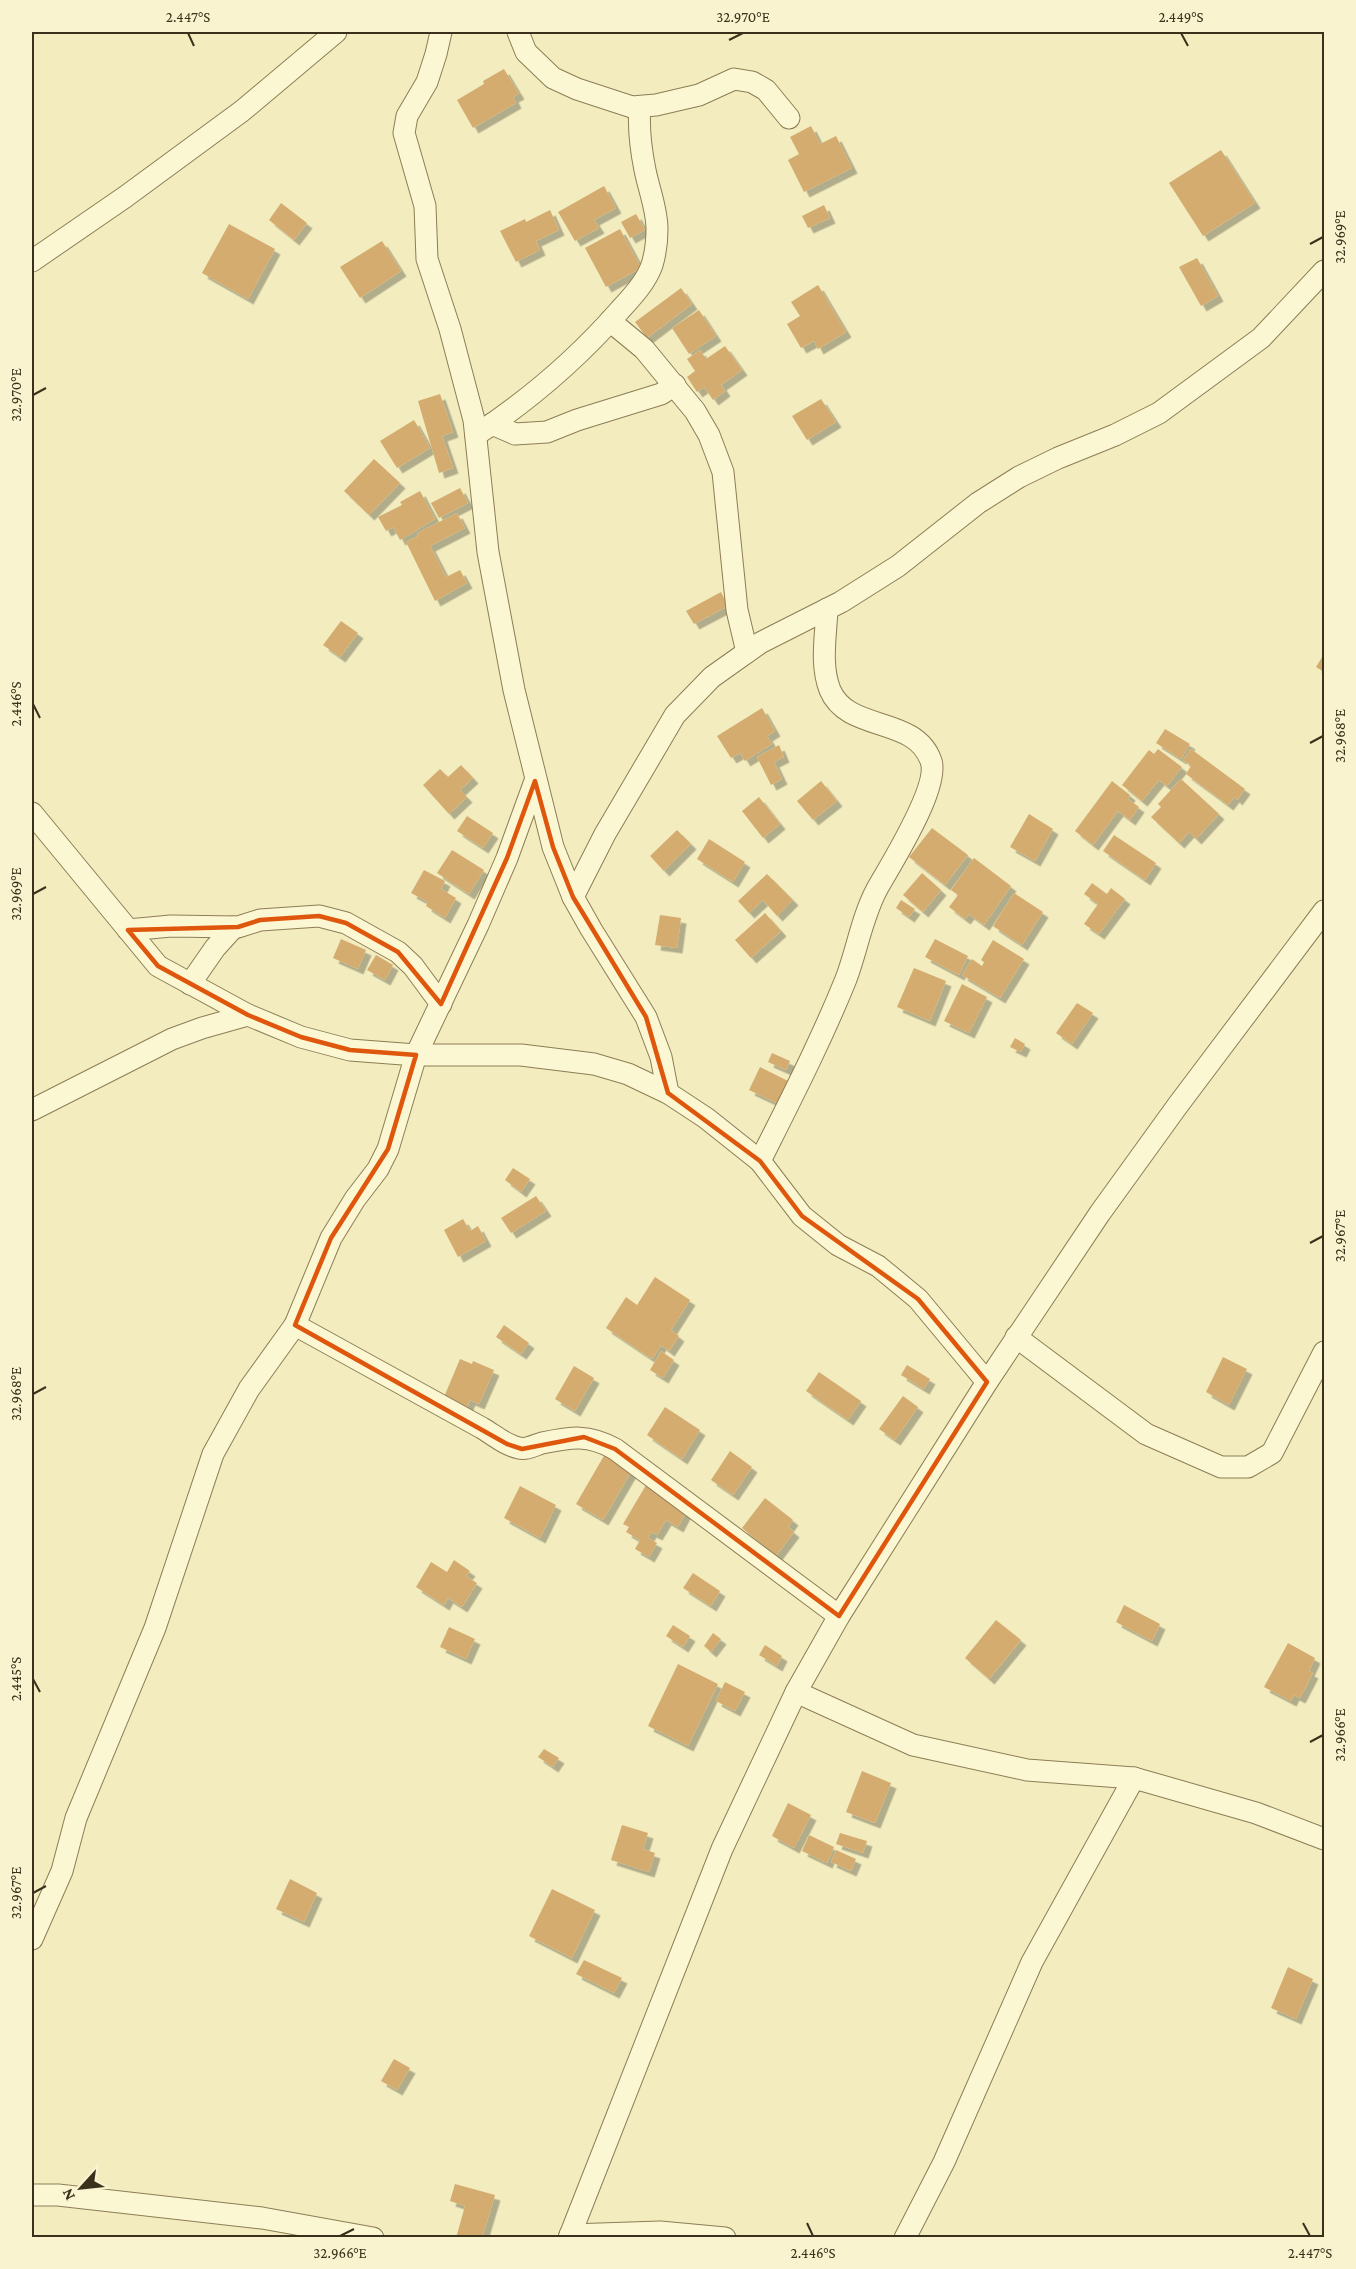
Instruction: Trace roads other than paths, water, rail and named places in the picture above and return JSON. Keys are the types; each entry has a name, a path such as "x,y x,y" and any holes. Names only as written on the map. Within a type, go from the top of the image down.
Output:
{"street":[{"path":"32,261 125,197 242,111 336,32"},
{"path":"441,32 427,82 407,116 404,132 425,206 428,259 461,369 484,430 488,552 498,612 535,781 553,847 573,897 646,1017 661,1057 668,1093"},
{"path":"518,32 526,52 554,78 632,107 699,95 734,79 752,82 766,90 789,118"},
{"path":"484,430 544,385 610,321 640,286 651,266 657,230 642,150 640,107"},
{"path":"573,897 606,834 675,715 712,677 760,643 827,609 898,566 978,503 1011,482 1058,458 1115,435 1159,413 1261,338 1323,275"},
{"path":"610,321 645,349 695,411 709,435 723,472 728,503 737,610 747,652"},
{"path":"484,430 515,434 548,432 577,420 661,394 675,385"},
{"path":"760,1161 797,1088 836,1000 875,893 902,847 924,800 931,776 932,762 925,749 914,737 892,727 864,720 834,696 824,665 827,609"},
{"path":"32,1939 62,1870 76,1818 155,1628 213,1454 249,1389 295,1325 331,1238 355,1199 378,1169 387,1149 416,1055 495,887 535,781"},
{"path":"32,813 158,966 248,1015 301,1037 350,1050 416,1055 521,1055 594,1064 628,1074 668,1093 706,1118 760,1161 802,1216 838,1245 878,1266 918,1299 987,1382"},
{"path":"724,2238 660,2232 570,2236 722,1849 796,1692 839,1616 987,1382 1178,1105 1324,911"},
{"path":"128,930 162,926 234,927 260,920 320,916 346,923 398,952 413,966 441,1004"},
{"path":"190,984 215,948 234,927"},
{"path":"32,1110 172,1039 248,1015"},
{"path":"295,1325 507,1444 522,1449 584,1437 597,1439 615,1449 839,1616"},
{"path":"1016,1337 1146,1434 1221,1467 1248,1467 1272,1453 1324,1352"},
{"path":"796,1692 914,1745 1027,1770 1134,1778 1256,1813 1324,1839"},
{"path":"905,2238 944,2162 1032,1962 1134,1778"},
{"path":"32,2195 58,2195 262,2218 373,2238"}]}
